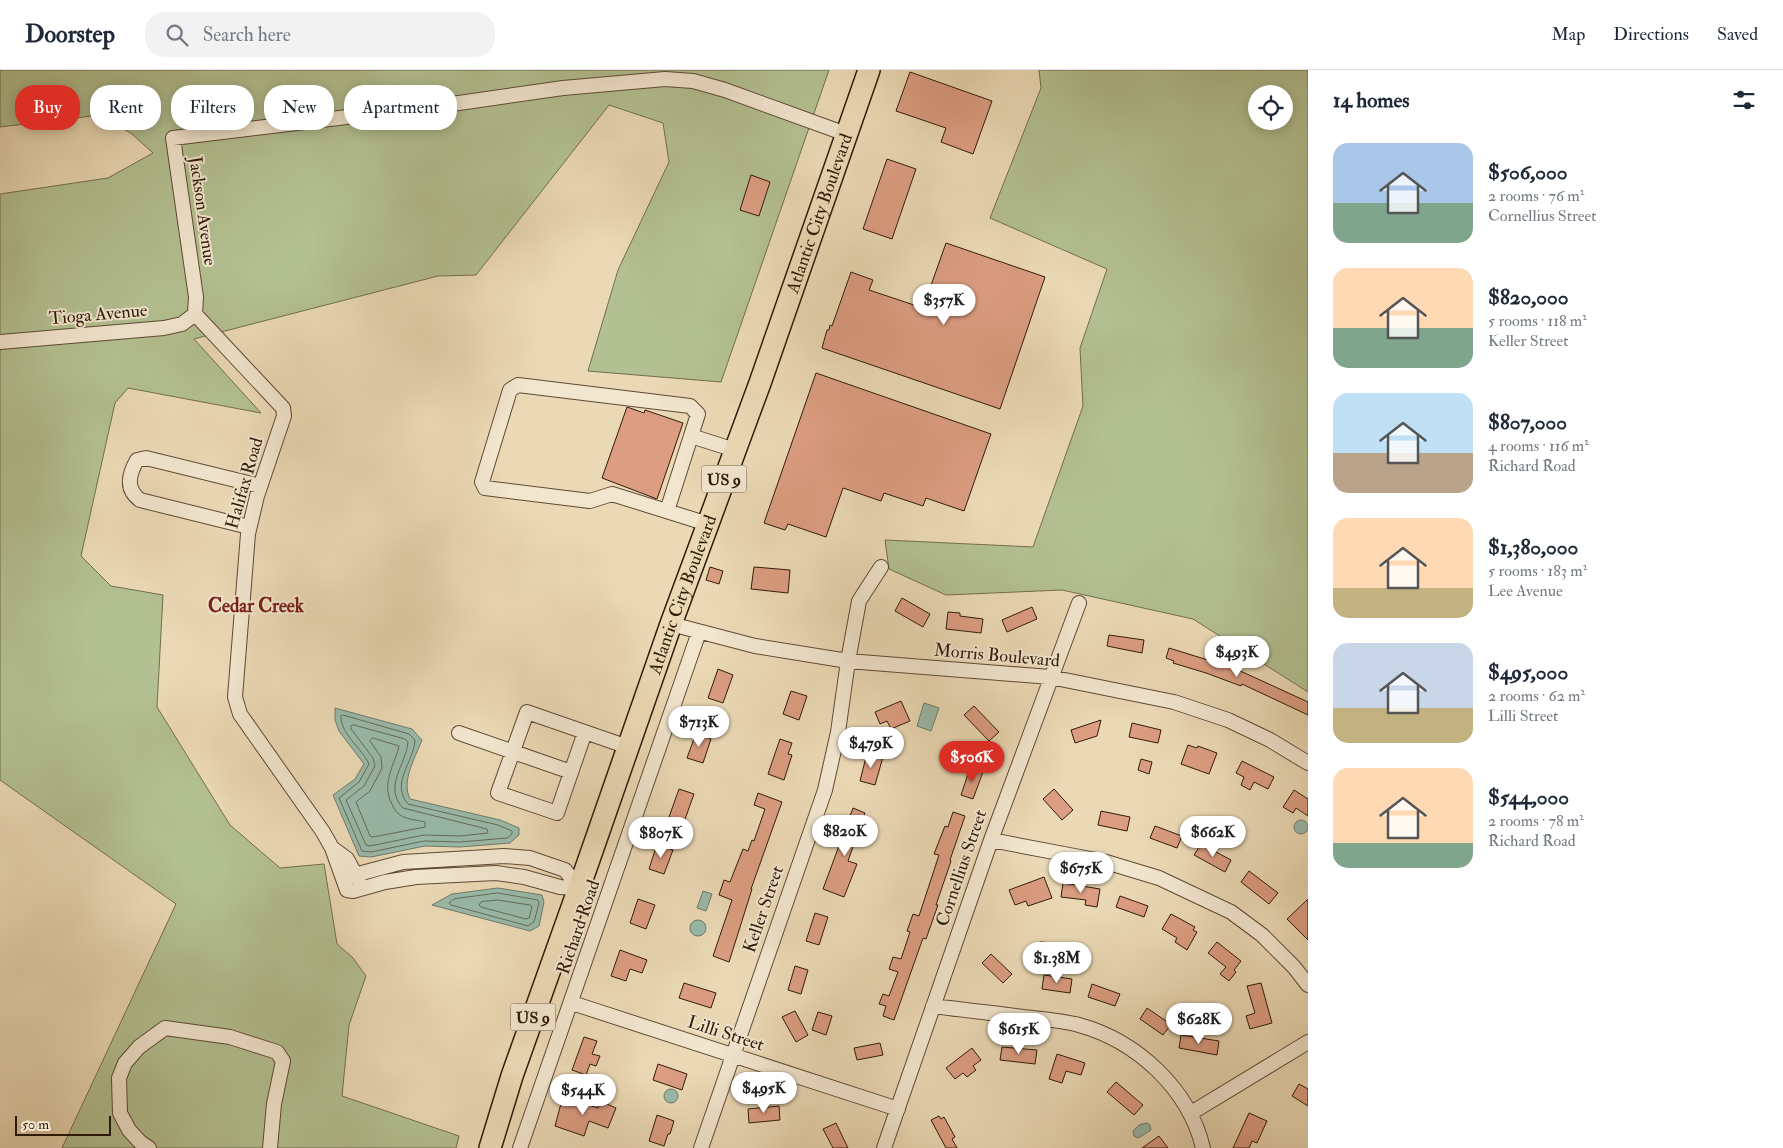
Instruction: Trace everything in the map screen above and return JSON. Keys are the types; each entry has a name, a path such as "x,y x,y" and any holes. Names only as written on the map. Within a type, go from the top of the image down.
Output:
{"highway":[{"name":"Atlantic City Boulevard","path":"490,1148 512,1076 868,70"}],"street":[{"name":"Jackson Avenue","path":"195,314 196,297 173,138 438,106 563,88 666,79 693,81 725,90 846,134"},
{"name":"Tioga Avenue","path":"0,342 164,328 182,324 195,314"},
{"name":"Halifax Road","path":"195,314 283,408 284,416 260,486 249,527 235,685 240,714 323,832 332,848 347,859 349,876 362,888 416,877 496,873 524,877 560,887 579,888"},
{"path":"667,511 698,414 690,406 518,385 510,390 482,482 485,488 590,501 612,494 708,524"},
{"path":"691,436 735,450"},
{"path":"249,527 140,500 132,494 130,486 132,469 137,460 146,458 260,486"},
{"name":"Keller Street","path":"701,1148 824,790 838,732 859,601 881,566"},
{"name":"Cornellius Street","path":"884,1148 991,840 1079,603"},
{"name":"Morris Boulevard","path":"671,624 755,646 848,661 1050,678 1174,702 1228,720 1270,740 1308,763"},
{"name":"Richard Road","path":"520,1148 699,632"},
{"path":"585,732 557,813 498,793 527,712 585,732 628,747"},
{"path":"459,733 571,772"},
{"path":"991,840 1106,862 1159,878 1231,912 1262,935 1308,984"},
{"path":"349,876 403,862 519,856 565,870 579,888"},
{"name":"Lilli Street","path":"572,1002 898,1109"},
{"path":"933,1006 1048,1020 1078,1025 1107,1035 1156,1069 1173,1087 1191,1113 1203,1148"},
{"path":"149,1148 140,1142 129,1130 120,1113 119,1078 125,1063 139,1046 165,1028 230,1037 277,1052 283,1061 274,1104 270,1148"},
{"path":"1191,1113 1308,1042"}],"green space":[{"path":"0,70 829,70 721,382 588,371 618,270 669,162 663,123 609,105 476,275 438,276 194,339 261,413 128,388 115,403 81,556 111,586 163,595 157,707 230,825 280,868 324,864 337,944 353,958 366,976 349,1025 342,1096 459,1136 456,1148 62,1148 176,904 0,780 0,194 108,178 153,153 125,130 161,130 161,85 90,85 90,116 80,117 80,85 15,85 15,125 0,127"},
{"path":"1039,70 1308,70 1308,692 1193,619 1062,590 946,595 889,569 885,540 1033,547 1083,406 1080,348 1107,269 990,218 1041,88"}],"water":[{"path":"924,703 939,708 931,731 917,726"},
{"path":"335,708 412,729 422,740 408,777 407,785 410,799 500,820 519,828 519,835 510,843 460,847 425,846 371,857 359,856 333,795 355,779 364,764 339,731 335,720"},
{"path":"1298,820 1304,820 1308,827 1304,834 1298,834 1294,830 1294,824"},
{"path":"498,888 542,895 544,902 539,926 530,931 432,905 452,894"},
{"path":"703,891 712,894 706,911 697,908"},
{"path":"698,920 704,922 706,928 704,934 698,936 692,934 690,928 692,922"},
{"path":"668,1089 674,1089 678,1096 674,1103 668,1103 664,1099 664,1093"},
{"path":"1147,1123 1150,1125 1151,1130 1138,1138 1134,1136 1133,1131 1139,1125"}],"building":[{"path":"910,72 992,101 973,154 941,142 946,128 896,111"},
{"path":"887,159 916,169 892,239 863,229"},
{"path":"751,175 770,182 759,216 740,210"},
{"path":"946,243 1045,277 1000,409 822,348 827,330 829,330 830,325 832,326 851,272 873,280 869,290 923,308"},
{"path":"816,373 991,434 964,511 926,498 923,506 884,493 881,501 843,488 826,537 788,524 785,530 764,523"},
{"path":"627,407 644,413 645,410 683,423 657,499 602,478"},
{"path":"710,567 723,571 719,584 706,580"},
{"path":"754,567 790,570 788,593 751,589"},
{"path":"902,598 930,614 923,627 895,611"},
{"path":"1032,607 1037,619 1007,632 1002,620"},
{"path":"948,612 960,613 960,616 983,619 981,633 946,629"},
{"path":"1109,635 1144,640 1142,653 1107,646"},
{"path":"1169,648 1224,665 1226,660 1238,665 1236,669 1308,702 1308,715 1242,684 1241,686 1173,663 1174,661 1166,658"},
{"path":"718,669 733,675 723,703 708,698"},
{"path":"791,691 807,696 799,720 783,714"},
{"path":"901,701 910,721 891,729 887,721 880,724 875,712"},
{"path":"974,706 999,732 989,741 964,715"},
{"path":"1101,720 1097,736 1075,743 1071,730"},
{"path":"1132,723 1161,730 1158,743 1129,737"},
{"path":"696,733 711,739 703,763 687,758"},
{"path":"780,739 792,743 788,754 792,755 784,780 768,774"},
{"path":"1188,745 1197,748 1198,746 1217,753 1209,774 1181,764"},
{"path":"867,753 883,757 875,785 860,781"},
{"path":"1141,759 1152,762 1149,774 1138,770"},
{"path":"1242,761 1274,777 1268,789 1254,782 1250,790 1241,785 1244,777 1236,773"},
{"path":"970,768 983,772 973,799 961,795"},
{"path":"679,789 694,794 684,822 669,817"},
{"path":"1054,789 1073,810 1062,820 1043,799"},
{"path":"1294,790 1308,799 1308,816 1296,808 1293,813 1283,807"},
{"path":"758,793 782,802 751,889 729,962 713,956 732,900 719,895 724,880 730,882 743,849 748,851 752,840 754,841 765,809 754,805"},
{"path":"853,808 865,813 848,861 857,864 844,897 823,889"},
{"path":"1101,811 1130,817 1127,831 1098,825"},
{"path":"953,812 965,816 936,905 938,905 926,939 923,938 894,1020 883,1016 886,1006 879,1004 883,994 889,996 898,972 889,969 893,957 901,959 910,932 907,931 913,914 919,916 939,855 934,854 945,826 948,827"},
{"path":"1155,826 1182,836 1177,848 1150,838"},
{"path":"657,844 673,850 664,874 649,869"},
{"path":"1201,844 1231,860 1225,872 1194,855"},
{"path":"1249,871 1278,893 1269,904 1241,882"},
{"path":"1044,877 1052,898 1028,906 1026,901 1015,905 1009,890"},
{"path":"1063,883 1100,889 1097,907 1085,905 1086,900 1061,897"},
{"path":"1120,896 1148,906 1144,917 1116,907"},
{"path":"638,899 655,905 646,929 630,923"},
{"path":"1308,899 1308,940 1287,919"},
{"path":"815,913 828,917 819,945 806,941"},
{"path":"1171,914 1195,927 1193,930 1197,932 1187,950 1175,942 1177,938 1162,929"},
{"path":"1040,942 1054,943 1050,974 1032,972 1033,960 1038,960"},
{"path":"1217,942 1241,961 1229,981 1220,974 1226,967 1208,953"},
{"path":"620,950 647,960 642,973 630,969 626,981 611,976"},
{"path":"991,954 1012,974 1003,983 982,963"},
{"path":"795,966 808,970 801,994 788,990"},
{"path":"1044,975 1072,979 1070,993 1042,989"},
{"path":"684,983 716,993 711,1008 679,998"},
{"path":"1261,983 1272,1023 1250,1029 1246,1016 1255,1013 1247,986"},
{"path":"1092,984 1120,994 1115,1006 1088,997"},
{"path":"1147,1008 1169,1023 1169,1027 1163,1035 1140,1019"},
{"path":"795,1011 808,1035 796,1042 782,1017"},
{"path":"818,1012 832,1016 826,1035 812,1030"},
{"path":"1181,1035 1219,1041 1217,1055 1179,1048"},
{"path":"584,1037 597,1041 592,1054 600,1056 596,1066 590,1064 586,1075 572,1070"},
{"path":"880,1043 883,1055 857,1060 854,1048"},
{"path":"1002,1047 1037,1050 1035,1064 1000,1060"},
{"path":"972,1048 981,1060 973,1066 976,1070 967,1077 963,1073 955,1079 946,1068"},
{"path":"1057,1054 1085,1063 1081,1075 1066,1071 1062,1083 1049,1079"},
{"path":"658,1064 687,1074 682,1090 653,1080"},
{"path":"1116,1082 1143,1105 1134,1115 1107,1092"},
{"path":"1299,1084 1308,1089 1308,1106 1292,1096"},
{"path":"563,1096 598,1108 600,1101 616,1108 608,1128 589,1121 584,1136 555,1126"},
{"path":"779,1106 780,1120 749,1123 748,1109"},
{"path":"1249,1113 1267,1121 1257,1143 1252,1141 1249,1148 1233,1148"},
{"path":"657,1115 674,1121 664,1146 649,1141"},
{"path":"939,1116 941,1119 944,1117 955,1137 952,1139 957,1148 946,1148 931,1120"},
{"path":"836,1123 848,1148 833,1148 823,1129"},
{"path":"1159,1136 1168,1148 1142,1148"}],"district":[{"name":"Cedar Creek","path":"256,605"}]}
